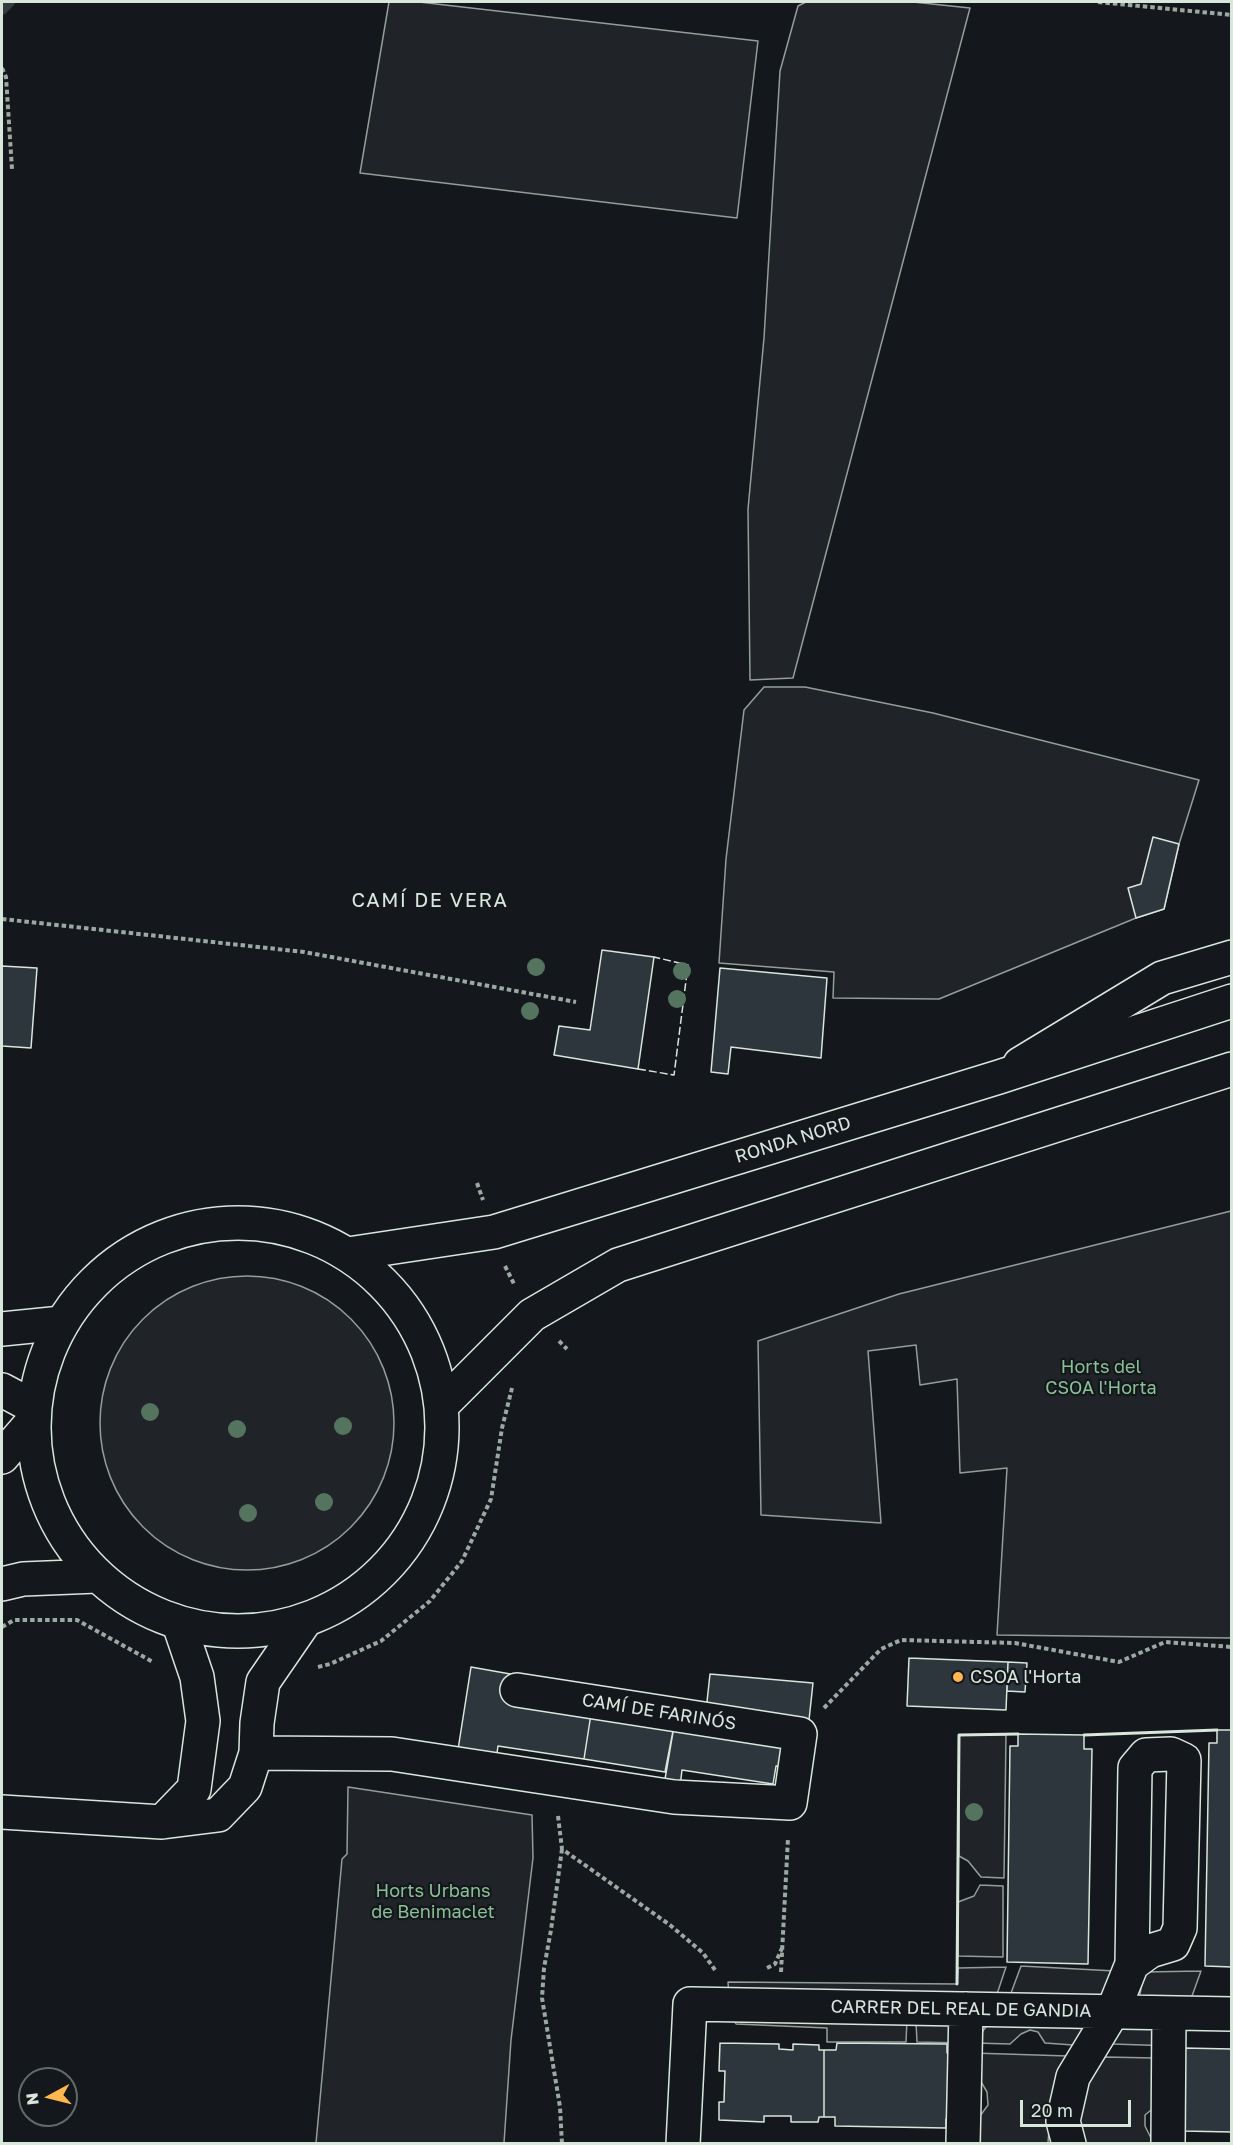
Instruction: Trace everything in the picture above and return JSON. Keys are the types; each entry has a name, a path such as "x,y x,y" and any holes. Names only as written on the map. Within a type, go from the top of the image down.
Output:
{"main road":[{"path":"999,1077 1162,978 1232,957"},
{"name":"RONDA NORD","path":"348,1254 494,1232 999,1077 1232,1001"},
{"path":"441,1406 532,1316 618,1265 1232,1069"},
{"path":"231,1222 271,1225 311,1235 348,1254 393,1295 426,1347 441,1406 441,1452 430,1497 410,1537 382,1573 346,1601 305,1621 274,1629 243,1632 210,1630 179,1624 135,1605 96,1576 69,1543 49,1505 36,1464 34,1414 43,1364 62,1323 86,1290 116,1262 151,1241 190,1228 231,1222"},
{"path":"2,1329 62,1323"},
{"path":"2,1390 34,1414"},
{"path":"2,1457 34,1414"},
{"path":"2,1584 23,1579 96,1576"},
{"path":"2,1812 162,1822 218,1815 245,1787 256,1753 257,1724 263,1682 305,1621"},
{"path":"162,1822 194,1789 203,1721 197,1677 179,1624"},
{"name":"CAMÍ DE FARINÓS","path":"517,1690 801,1734"},
{"path":"256,1753 392,1754 674,1797 790,1803 801,1734"},
{"path":"1069,2144 1062,2121 1073,2077 1113,2011 1132,1964 1135,1768 1146,1755 1172,1754 1184,1760 1180,1928 1173,1944 1150,1951 1132,1964"},
{"name":"CARRER DEL REAL DE GANDIA","path":"683,2144 690,2004 1232,2014"},
{"path":"963,2144 966,2009"},
{"path":"1168,2013 1168,2144"}],"path":[{"path":"1098,2 1232,15"},
{"path":"2,68 6,77 12,170"},
{"path":"2,919 304,952 576,1002"},
{"path":"477,1183 508,1273 532,1316 567,1349"},
{"path":"263,1682 330,1664 381,1641 430,1601 462,1561 491,1499 502,1428 513,1384"},
{"path":"2,1627 14,1620 77,1620 159,1665 197,1677"},
{"path":"801,1734 882,1649 902,1640 1015,1643 1119,1662 1165,1642 1232,1647"},
{"path":"778,2005 790,1803"},
{"path":"558,1807 562,1849 551,1930 543,1968 542,1998 560,2107 562,2144"},
{"path":"562,1849 670,1925 703,1953 726,1985 728,2004"}],"green space":[{"path":"389,2 419,2 758,41 737,218 360,173"},
{"path":"806,2 913,2 970,8 793,678 750,680 748,509 764,338 780,71 798,6"},
{"path":"764,687 805,687 933,713 1199,780 1179,844 1164,909 1136,918 939,999 833,998 834,972 719,963 726,859 744,710"},
{"name":"Horts del CSOA l'Horta","path":"1231,1211 1231,1638 997,1635 1007,1468 960,1473 957,1379 920,1385 916,1345 868,1351 881,1523 761,1515 758,1341 899,1294"},
{"path":"233,1276 261,1276 290,1282 329,1300 361,1330 370,1341 388,1380 392,1394 394,1423 392,1452 383,1479 370,1505 351,1527 329,1546 290,1564 261,1570 233,1570 204,1564 165,1546 133,1516 124,1505 106,1466 100,1437 100,1409 106,1380 124,1341 154,1309 165,1300 204,1282"},
{"path":"959,1735 1006,1735 1004,1878 981,1877 968,1861 959,1856"},
{"name":"Horts Urbans de Benimaclet","path":"348,1787 532,1815 533,1858 511,2040 504,2143 316,2143 342,1859 347,1854"},
{"path":"980,1885 1003,1886 1003,1957 958,1956 958,1902 974,1896"},
{"path":"1021,1966 1115,1971 1110,1987 1073,2045 1045,2043 1038,2032 1030,2030 1021,2034 1010,2044 974,2043 1011,1993"},
{"path":"1006,1967 990,2006 961,2043 917,2042 916,2022 907,2020 906,2042 827,2042 827,2028 736,2024 730,2013 728,1982 957,1984 958,1968"},
{"path":"1201,1971 1174,2046 1112,2044 1140,1994 1144,1972"},
{"path":"973,2053 1068,2056 1050,2115 1048,2143 973,2144 980,2116 988,2105 987,2092 980,2080"},
{"path":"1105,2057 1155,2058 1156,2106 1145,2115 1145,2126 1151,2138 1159,2143 1086,2143 1080,2132 1077,2115 1081,2091"}],"building":[{"path":"1153,837 1179,844 1164,909 1136,918 1128,888 1141,884"},
{"path":"602,950 654,957 638,1069 554,1055 559,1026 590,1030"},
{"path":"2,966 37,968 31,1048 2,1046"},
{"path":"720,968 827,978 821,1058 731,1047 728,1074 711,1072"},
{"name":"CSOA l'Horta","path":"909,1658 1008,1662 1006,1710 907,1706"},
{"path":"1008,1662 1027,1663 1025,1692 1007,1691"},
{"path":"471,1667 516,1675 591,1714 584,1759 498,1746 496,1760 457,1756"},
{"path":"710,1674 813,1683 809,1720 706,1711"},
{"path":"591,1714 674,1726 665,1772 584,1759"},
{"path":"674,1726 792,1744 788,1767 776,1766 773,1784 682,1770 680,1787 664,1785"},
{"path":"1217,1730 1232,1730 1232,1967 1205,1966 1209,1743 1217,1743"},
{"path":"1018,1734 1084,1735 1084,1749 1092,1749 1088,1964 1007,1962 1010,1746 1018,1746"},
{"path":"720,2043 779,2044 779,2049 793,2050 793,2044 819,2045 819,2050 824,2050 824,2117 819,2117 818,2122 791,2122 791,2116 764,2116 764,2122 719,2120 719,2102 724,2102 725,2071 719,2071"},
{"path":"837,2043 947,2044 947,2053 955,2053 954,2119 946,2119 946,2128 835,2126 835,2117 824,2117 824,2050 836,2050"},
{"path":"1183,2048 1232,2049 1232,2132 1182,2131"}],"waterway":[{"path":"2,10 10,2"}],"fence":[{"path":"638,1069 674,1075 688,965 654,957"}],"wall":[{"path":"1084,1735 1217,1730"},
{"path":"957,1984 959,1735 1018,1734"}],"place":[{"name":"CSOA l'Horta","path":"958,1677"}],"district":[{"name":"CAMÍ DE VERA","path":"430,901"}]}
